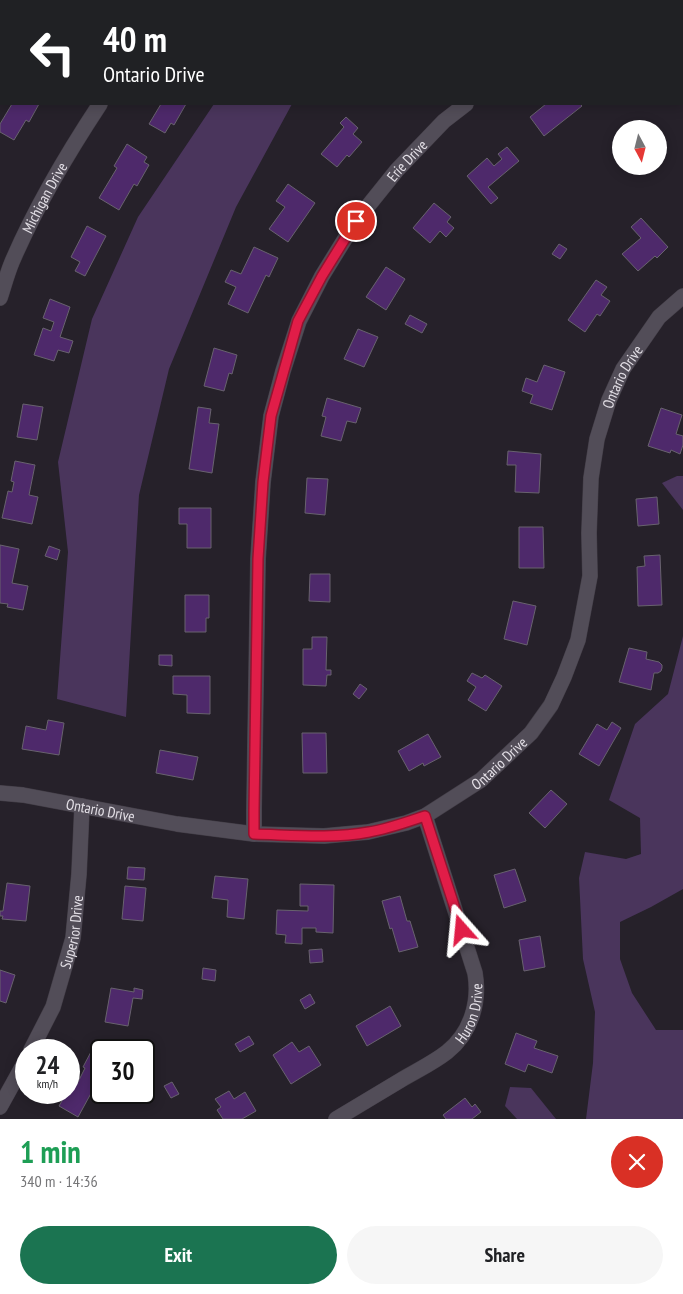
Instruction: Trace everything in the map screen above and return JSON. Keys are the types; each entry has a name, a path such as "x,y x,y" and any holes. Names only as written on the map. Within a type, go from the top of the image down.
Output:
{"street":[{"name":"Michigan Drive","path":"0,298 12,264 36,210 76,140 99,105"},
{"name":"Erie Drive","path":"254,834 258,559 263,482 271,416 283,371 298,321 322,276 356,221 397,170 444,121 465,105"},
{"name":"Ontario Drive","path":"0,793 23,795 177,824 254,834 324,836 368,832 425,816 481,780 530,733 551,705 564,677 578,640 584,614 590,576 591,478 597,439 609,400 623,369 659,317 683,296"},
{"name":"Superior Drive","path":"37,1039 53,1007 73,938 79,874 82,806"},
{"name":"Huron Drive","path":"336,1119 446,1053 461,1037 474,1012 477,990 474,966 425,816"},
{"path":"0,1107 15,1080"}],"shaded area":[{"path":"213,105 291,105 236,207 169,369 139,495 126,717 57,699 68,552 58,462 92,319 138,217"},
{"path":"677,476 683,476 683,510 662,483"},
{"path":"683,636 683,889 620,922 620,959 632,993 656,1030 683,1030 683,1119 586,1119 593,1063 595,1012 583,959 579,878 585,852 626,859 641,854 640,818 609,800 635,724 668,694"},
{"path":"510,1087 531,1088 556,1119 517,1119 505,1106"}],"building":[{"path":"11,105 38,105 29,122 26,120 14,140 0,132 0,124"},
{"path":"160,105 185,105 174,125 171,123 165,133 149,124"},
{"path":"545,105 582,106 544,136 530,117"},
{"path":"346,117 358,128 353,134 362,142 337,167 321,154 344,127 340,123"},
{"path":"127,144 147,157 144,162 149,165 137,186 134,184 119,210 99,198 117,168 114,166"},
{"path":"507,147 519,161 488,187 498,198 491,204 467,176 487,158 494,166 502,159 498,154"},
{"path":"288,184 315,203 288,242 269,229 285,207 276,201"},
{"path":"434,203 451,217 447,222 454,228 446,237 440,231 430,243 413,228"},
{"path":"641,218 668,247 657,258 655,256 638,271 622,254 641,238 631,227"},
{"path":"87,226 106,236 85,276 75,271 80,262 71,257"},
{"path":"559,244 567,249 560,259 552,254"},
{"path":"254,247 278,258 269,277 266,275 248,313 228,304 236,287 225,282 231,270 241,274"},
{"path":"386,267 405,279 386,310 366,297"},
{"path":"596,280 607,287 601,295 610,301 600,316 597,314 585,332 568,320"},
{"path":"50,299 70,307 60,337 73,341 69,353 58,350 54,361 34,355 43,328 51,331 54,322 43,318"},
{"path":"410,315 427,324 422,333 405,324"},
{"path":"358,329 378,337 364,367 344,359"},
{"path":"214,348 237,355 232,374 229,373 224,391 204,386"},
{"path":"544,365 565,372 552,410 530,403 533,395 522,391 526,378 537,382"},
{"path":"327,398 361,408 356,423 347,421 341,441 321,436 326,417 322,416"},
{"path":"23,404 43,407 37,440 17,437"},
{"path":"198,407 211,409 209,423 219,424 212,473 189,469"},
{"path":"661,408 682,415 676,434 683,436 680,454 671,450 670,453 648,446"},
{"path":"508,451 541,454 539,493 515,492 516,465 507,465"},
{"path":"15,461 35,465 29,495 38,497 32,524 2,518 8,491 12,492 14,482 11,481"},
{"path":"307,478 328,479 325,515 305,513"},
{"path":"657,497 659,524 638,526 636,499"},
{"path":"179,508 211,508 211,548 187,548 187,524 179,524"},
{"path":"519,527 543,527 544,568 519,568"},
{"path":"0,545 19,549 12,583 28,586 23,610 7,607 8,604 0,603"},
{"path":"49,546 60,550 57,560 45,556"},
{"path":"660,555 662,605 638,606 637,567 645,566 644,556"},
{"path":"310,574 330,574 330,602 309,601"},
{"path":"185,595 209,595 209,618 206,618 206,632 185,632"},
{"path":"513,601 536,606 527,645 504,639"},
{"path":"312,637 327,637 326,670 331,670 331,675 327,675 326,686 303,685 303,649 312,649"},
{"path":"629,648 647,652 646,659 659,662 662,665 661,671 654,673 651,690 619,682"},
{"path":"159,655 172,655 172,666 159,665"},
{"path":"472,673 482,678 485,675 502,686 486,711 468,700 476,687 467,681"},
{"path":"173,676 210,676 210,714 187,713 187,695 173,694"},
{"path":"360,684 367,689 359,699 353,694"},
{"path":"48,720 64,723 59,755 22,749 26,726 46,730"},
{"path":"612,722 621,728 599,766 579,754 597,724 607,730"},
{"path":"302,733 326,733 327,773 303,773"},
{"path":"428,734 441,757 424,766 423,763 409,771 398,751"},
{"path":"160,750 198,757 193,780 156,773"},
{"path":"551,790 567,804 545,828 529,813"},
{"path":"128,867 145,868 144,880 127,879"},
{"path":"515,869 526,901 504,908 494,875"},
{"path":"215,876 248,879 244,919 227,917 228,900 212,898"},
{"path":"7,883 30,886 26,921 2,919 3,916 0,916 0,911 3,911"},
{"path":"300,884 334,885 333,933 316,932 316,928 302,928 302,944 285,943 286,935 276,934 277,910 308,911 308,906 300,906"},
{"path":"125,886 146,888 143,921 122,919"},
{"path":"400,896 407,921 410,921 418,947 399,952 382,901"},
{"path":"540,936 545,967 524,971 519,940"},
{"path":"322,949 323,962 310,963 309,950"},
{"path":"203,968 216,970 215,981 202,979"},
{"path":"0,970 15,975 6,1003 0,1001"},
{"path":"111,988 134,992 134,988 143,990 142,999 133,998 128,1026 105,1022"},
{"path":"310,994 315,1003 305,1009 300,1000"},
{"path":"390,1006 401,1026 367,1046 356,1026"},
{"path":"516,1033 537,1041 534,1048 558,1056 552,1073 528,1064 525,1072 505,1064"},
{"path":"249,1036 254,1044 240,1052 235,1044"},
{"path":"292,1042 299,1052 309,1046 321,1065 291,1084 273,1055"},
{"path":"90,1054 90,1095 78,1117 59,1106 60,1104 80,1104 80,1078 85,1068 83,1067"},
{"path":"172,1082 179,1094 171,1098 164,1086"},
{"path":"229,1091 234,1099 245,1092 256,1111 242,1119 223,1119 217,1110 221,1107 215,1099"},
{"path":"465,1098 472,1107 475,1104 481,1112 472,1119 446,1119 443,1115"}],"route":[{"path":"356,221 322,276 298,321 271,416 263,482 258,559 254,834 348,835 387,828 425,816 462,930"}]}
